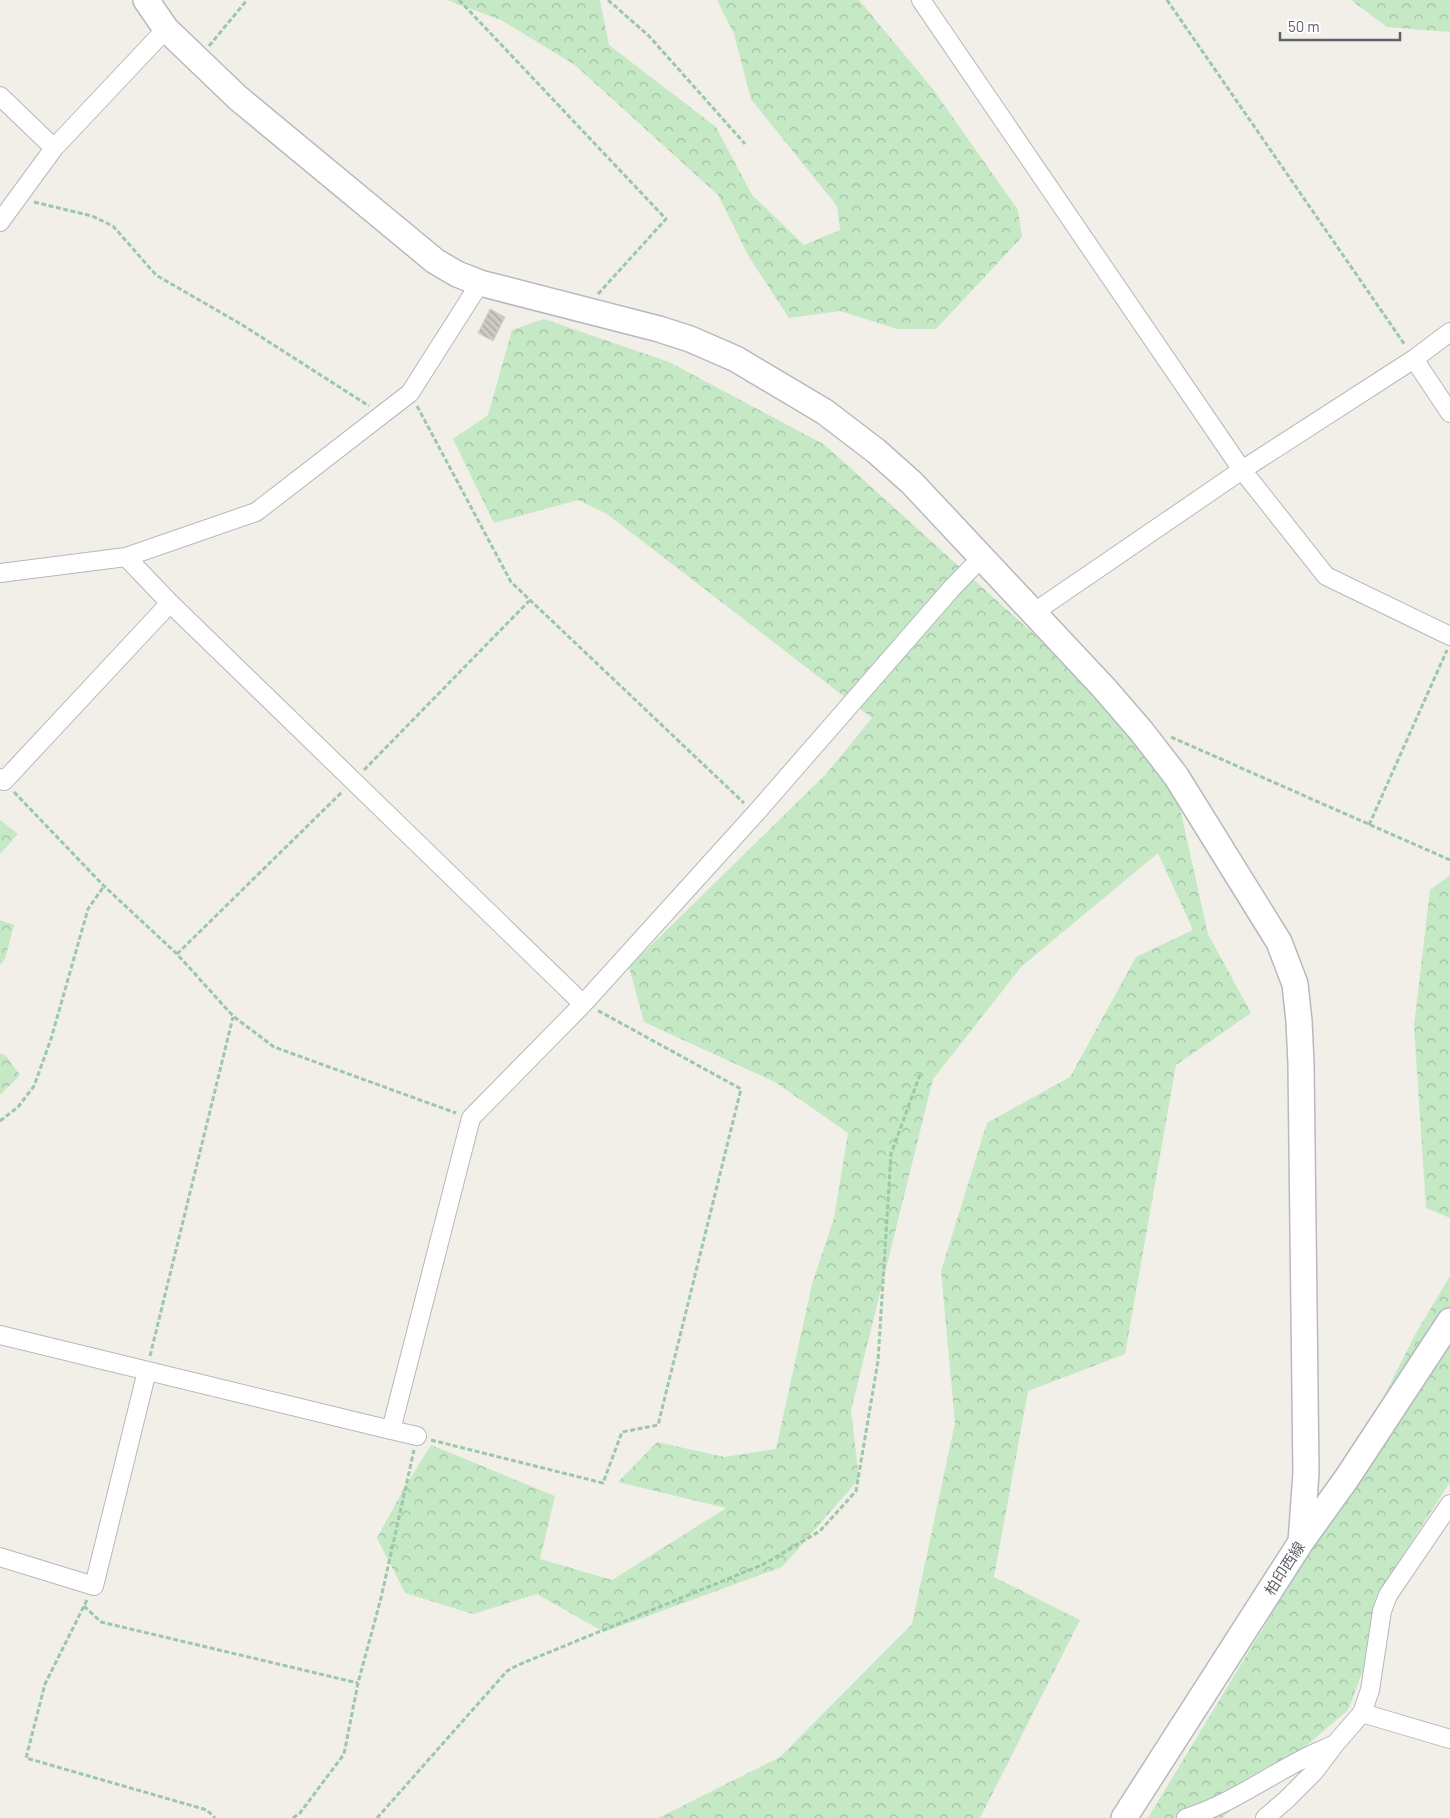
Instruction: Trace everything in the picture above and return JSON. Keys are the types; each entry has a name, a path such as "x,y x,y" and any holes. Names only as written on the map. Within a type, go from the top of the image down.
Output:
{"street":[{"path":"146,0 166,29 238,98 412,244 435,261 457,274 480,283 659,329 697,342 736,359 824,412 876,451 912,483 1104,688 1142,732 1176,776 1279,942 1295,984 1301,1064 1306,1473 1301,1542"},
{"path":"921,0 1242,470 1326,576 1450,636"},
{"path":"0,222 54,148 166,29"},
{"path":"0,96 54,148"},
{"path":"0,573 126,557 256,512 410,393 480,283"},
{"path":"1033,613 1242,470 1414,359 1450,332"},
{"path":"1414,359 1450,413"},
{"path":"126,557 170,603 582,1004"},
{"path":"391,1430 471,1118 582,1004 756,814 945,596 982,557"},
{"path":"2,779 170,603"},
{"name":"柏印西線","path":"1124,1818 1301,1542 1347,1478 1450,1322"},
{"path":"0,1335 417,1436"},
{"path":"0,1557 94,1586 147,1371"},
{"path":"1265,1818 1314,1772 1362,1713 1370,1690 1382,1612 1388,1595 1450,1504"},
{"path":"1362,1713 1450,1739"},
{"path":"1186,1818 1242,1794 1301,1760 1335,1744"}],"path":[{"path":"197,60 247,0"},
{"path":"460,0 666,219 584,309"},
{"path":"608,0 650,36 745,144"},
{"path":"1167,0 1414,359"},
{"path":"18,198 92,216 113,226 156,274 244,326 382,415"},
{"path":"410,393 511,582 756,814"},
{"path":"1369,825 1450,643"},
{"path":"1142,732 1157,731 1450,860"},
{"path":"2,779 104,886 177,954 233,1016 274,1047 471,1118"},
{"path":"0,1122 18,1108 34,1086 51,1039 88,909 104,886"},
{"path":"292,1818 300,1813 344,1754 358,1684 381,1598 417,1436 603,1483 622,1432 658,1425 741,1089 582,1004"},
{"path":"147,1371 233,1016"},
{"path":"377,1818 506,1672 518,1665 764,1564 820,1530 856,1492 878,1361 891,1154 921,1072"},
{"path":"94,1586 45,1684 26,1758 207,1810 215,1818"},
{"path":"84,1606 101,1622 358,1684"}],"green space":[{"path":"447,0 600,0 609,45 716,127 752,195 804,245 840,230 837,206 751,99 734,34 717,0 859,0 932,88 1018,210 1022,237 936,329 897,329 840,311 789,318 749,257 718,195 575,65 501,20"},
{"path":"1351,0 1450,0 1450,32 1387,27"},
{"path":"544,319 669,362 825,445 1036,636 1118,715 1177,795 1208,934 1251,1013 1176,1065 1125,1354 1028,1391 994,1577 1080,1620 980,1818 658,1818 780,1757 912,1624 955,1423 941,1271 987,1123 1070,1077 1136,957 1193,930 1158,853 1022,966 933,1079 851,1410 859,1479 782,1567 604,1632 537,1594 473,1614 405,1593 377,1538 403,1490 431,1445 555,1496 540,1559 612,1580 726,1508 618,1482 657,1442 724,1457 776,1449 812,1284 834,1218 848,1133 775,1082 644,1022 629,967 826,774 872,718 607,514 578,500 494,523 453,439 488,415 512,330"},
{"path":"0,820 18,834 0,854"},
{"path":"1450,875 1450,1218 1426,1208 1414,1026 1430,890"},
{"path":"0,920 14,925 5,959 0,965"},
{"path":"0,1053 6,1056 20,1075 0,1095"},
{"path":"1450,1276 1450,1482 1375,1599 1373,1644 1348,1710 1222,1818 1148,1818 1280,1600 1416,1333"}],"building":[{"path":"490,309 505,317 493,341 478,333"}]}
